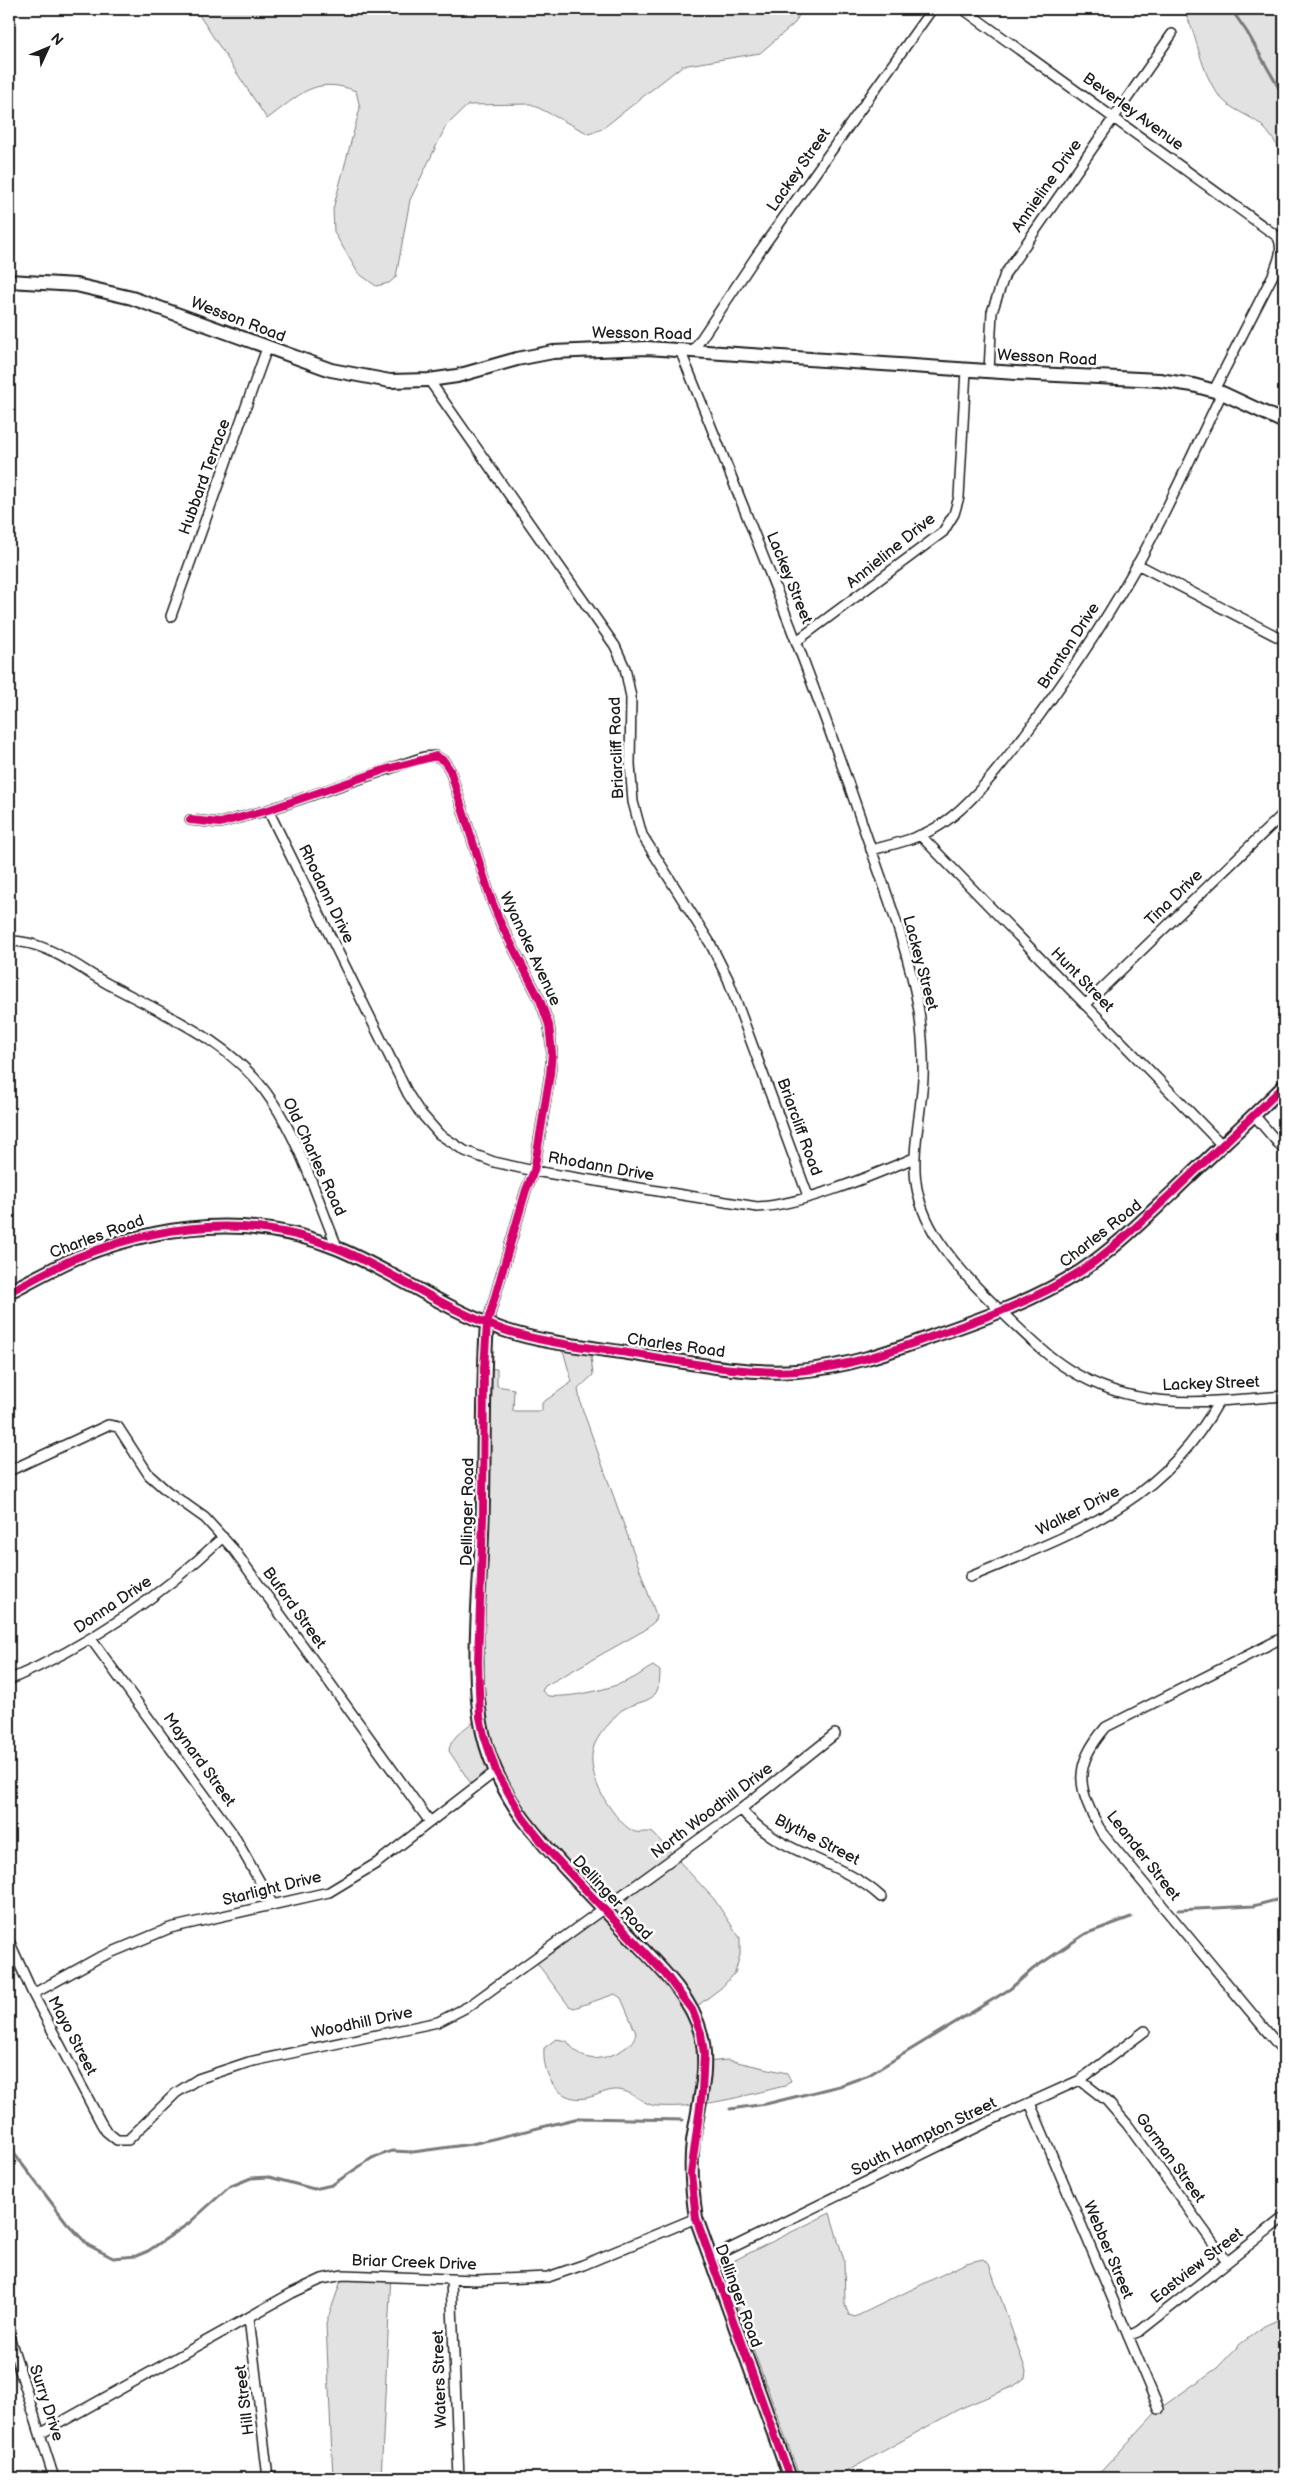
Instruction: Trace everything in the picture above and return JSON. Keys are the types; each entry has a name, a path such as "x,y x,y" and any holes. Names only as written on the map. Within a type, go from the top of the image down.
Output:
{"street":[{"name":"Lackey Street","path":"932,9 687,351 798,640 904,950 922,1031 923,1079 914,1158 918,1194 926,1218 940,1242 984,1297 1050,1356 1069,1370 1101,1386 1129,1397 1155,1401 1219,1401 1284,1396"},
{"name":"Beverley Avenue","path":"963,9 1273,231 1281,244"},
{"name":"Annieline Drive","path":"988,371 992,312 1000,286 1017,256 1172,34"},
{"name":"Branton Drive","path":"871,850 920,835 942,824 960,809 1016,746 1080,660 1137,564 1273,275 1280,258 1281,244"},
{"name":"Wesson Road","path":"9,281 76,285 132,298 331,370 390,381 429,380 457,376 517,359 553,352 605,348 687,351 966,370 1159,380 1218,392 1284,422"},
{"name":"Hubbard Terrace","path":"171,616 266,348"},
{"name":"Annieline Drive","path":"798,640 935,538 951,521 958,497 966,370"},
{"name":"Briarcliff Road","path":"429,380 615,646 625,668 631,697 630,764 632,802 642,835 710,943 728,979 808,1196"},
{"path":"1137,564 1284,640"},
{"name":"Wyanoke Avenue","path":"190,820 220,823 268,810 424,757 436,756 444,761 456,785 491,899 501,924 540,1000 549,1025 552,1053 534,1171 526,1190 487,1324"},
{"name":"Rhodann Drive","path":"268,810 408,1094 419,1111 439,1134 465,1151 494,1162 534,1171 757,1207 786,1203 914,1158"},
{"name":"Tina Drive","path":"1085,1005 1284,813"},
{"name":"Hunt Street","path":"920,835 1222,1145"},
{"name":"Old Charles Road","path":"9,941 27,942 45,947 106,983 160,1011 212,1042 232,1058 261,1086 286,1126 338,1249"},
{"name":"Charles Road","path":"9,1292 90,1253 134,1238 178,1229 212,1226 266,1229 294,1235 338,1249 487,1324 507,1331 551,1341 726,1368 796,1371 830,1366 869,1357 1002,1312 1029,1300 1084,1269 1143,1220 1284,1086"},
{"path":"1254,1116 1284,1150"},
{"name":"Dellinger Road","path":"487,1324 484,1368 483,1518 478,1662 480,1717 484,1735 496,1771 523,1818 549,1851 671,1982 692,2010 701,2033 704,2054 702,2092 690,2174 696,2218 709,2259 790,2478"},
{"name":"Walker Drive","path":"970,1577 1046,1545 1121,1508 1169,1470 1208,1421 1219,1401"},
{"name":"Buford Street","path":"9,1471 108,1424 118,1427 140,1464 153,1479 193,1508 223,1537 430,1822"},
{"name":"Donna Drive","path":"9,1680 39,1667 91,1639 184,1574 223,1537"},
{"name":"Leander Street","path":"1284,1637 1106,1727 1092,1743 1080,1772 1083,1794 1102,1833 1284,2052"},
{"name":"Maynard Street","path":"91,1639 233,1834 272,1905"},
{"name":"North Woodhill Drive","path":"604,1909 741,1809 836,1734"},
{"name":"Starlight Drive","path":"33,1994 98,1958 139,1939 170,1928 329,1892 377,1863 496,1771"},
{"name":"Blythe Street","path":"741,1809 751,1821 762,1829 786,1844 853,1875 881,1897"},
{"name":"Woodhill Drive","path":"118,2140 128,2140 176,2093 198,2079 249,2062 438,2022 469,2006 604,1909"},
{"name":"Mayo Street","path":"9,1941 33,1994 101,2123 118,2140"},
{"name":"South Hampton Street","path":"709,2259 1080,2080 1145,2031"},
{"name":"Gorman Street","path":"1080,2080 1107,2101 1127,2124 1227,2262"},
{"name":"Webber Street","path":"1030,2103 1159,2409"},
{"name":"Briar Creek Drive","path":"40,2434 322,2279 343,2275 451,2280 548,2278 696,2218"},
{"name":"Eastview Street","path":"1128,2336 1140,2331 1283,2218"},
{"name":"Waters Street","path":"451,2280 459,2478"},
{"name":"Hill Street","path":"249,2318 268,2478"},
{"name":"Surry Drive","path":"9,2336 54,2478"}],"shaded area":[{"path":"195,9 802,9 795,23 760,53 682,66 602,129 589,134 531,104 468,105 446,126 410,200 396,277 389,283 376,286 358,273 334,232 333,209 360,108 356,91 329,85 318,86 299,95 267,119"},
{"path":"1183,9 1284,9 1284,155 1261,125 1230,106 1213,87"},
{"path":"590,1347 593,1375 578,1389 581,1405 656,1615 655,1621 645,1630 545,1686 542,1691 548,1696 578,1694 620,1684 653,1666 660,1671 657,1690 654,1695 650,1699 620,1711 598,1738 592,1752 594,1775 599,1790 616,1816 634,1831 653,1833 714,1899 740,1938 740,1955 735,1973 721,1988 692,2010 704,2062 728,2060 787,2073 791,2081 785,2086 705,2104 657,2106 619,2090 586,2098 576,2098 566,2096 553,2084 548,2076 544,2048 556,2039 567,2041 582,2056 603,2058 624,2049 634,2039 636,2033 621,1998 615,1994 574,2008 569,2006 534,1959 604,1910 549,1851 496,1771 474,1788 449,1751 456,1736 480,1717 484,1368 497,1369 497,1386 514,1389 513,1411 542,1411 542,1403 572,1382 564,1354 560,1349"},
{"path":"830,2213 844,2260 845,2305 849,2315 855,2317 966,2263 983,2259 989,2264 1026,2371 1025,2378 1014,2386 959,2409 835,2478 800,2478 723,2266"},
{"path":"391,2273 381,2478 333,2478 326,2324 343,2275"},
{"path":"1284,2317 1284,2478 1095,2478 1159,2409 1217,2368 1239,2345 1264,2326"}],"waterway":[{"path":"1231,9 1247,32 1284,97"},
{"path":"1178,1910 1253,1906 1284,1898"},
{"path":"730,2109 766,2104 839,2086 869,2075 1010,1989 1033,1969 1085,1934 1131,1917"},
{"path":"9,2147 67,2223 88,2245 113,2258 136,2256 148,2251 188,2224 229,2187 251,2178 269,2177 314,2189 332,2185 372,2158 392,2151 413,2152 472,2144 579,2118 683,2120"}],"cycle path":[{"path":"190,820 220,823 268,810 387,769 436,756 444,761 450,770 491,899 501,924 540,1000 549,1025 552,1053 550,1074 534,1171 526,1190 487,1324 484,1368 483,1518 478,1662 480,1717 496,1771 523,1818 549,1851 666,1975 692,2010 701,2033 704,2054 702,2092 691,2174 696,2218 790,2478"},
{"path":"9,1292 78,1257 110,1245 143,1236 175,1230 208,1227 274,1230 339,1249 482,1322 534,1338 733,1369 776,1372 832,1367 917,1342 991,1315 1028,1300 1081,1271 1139,1224 1284,1086"}]}
